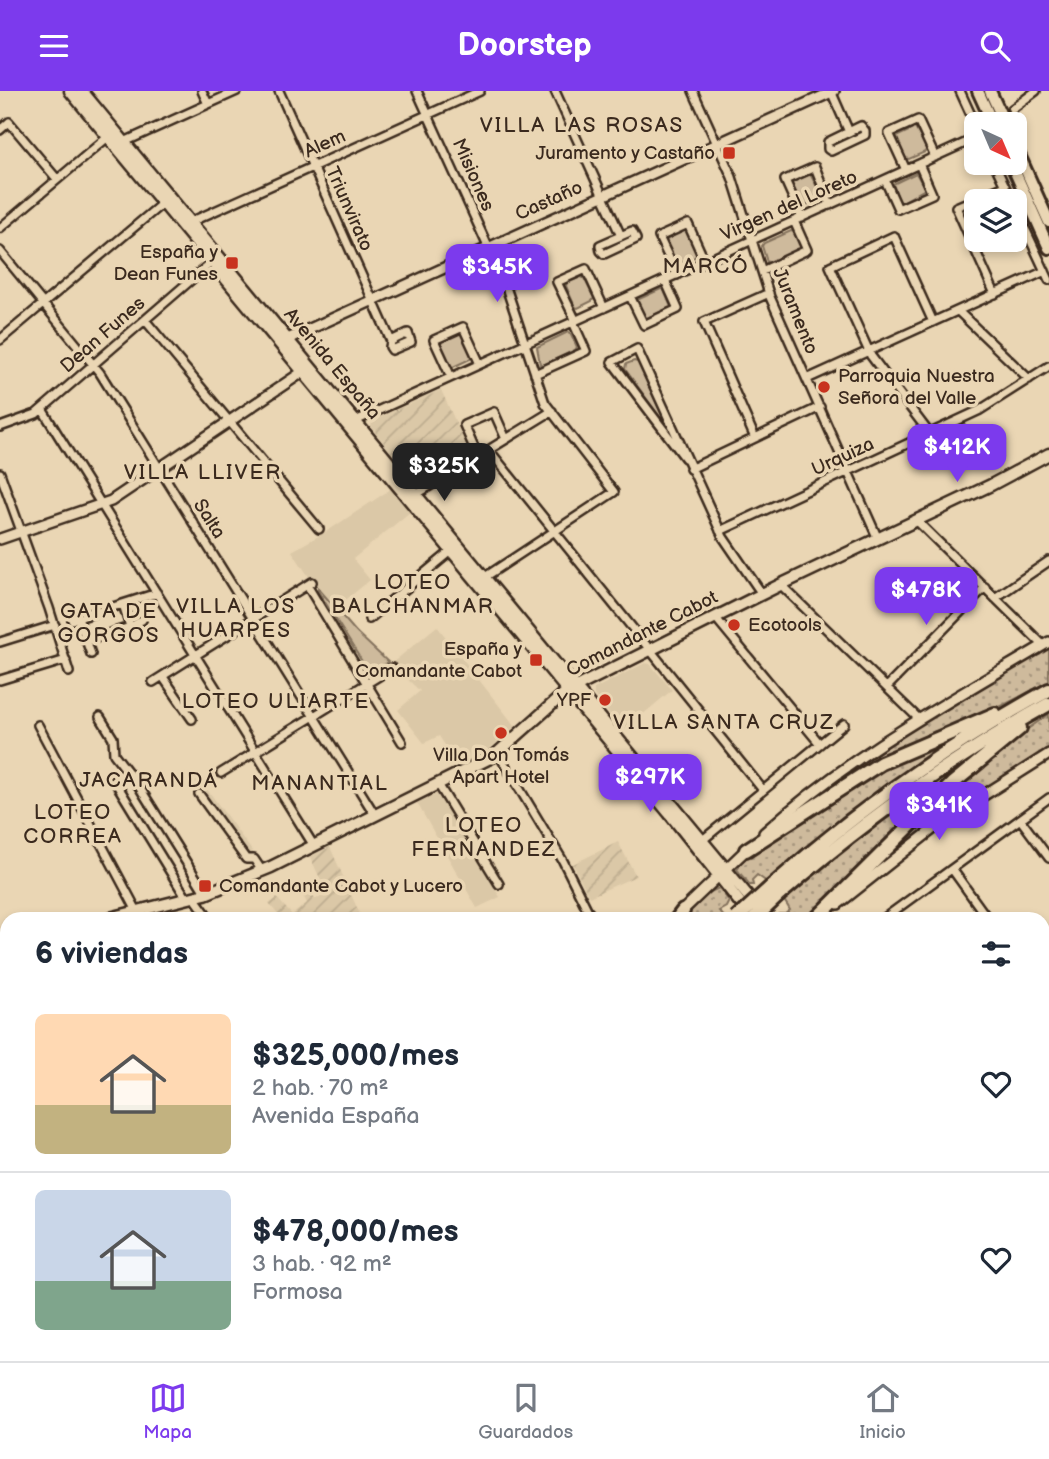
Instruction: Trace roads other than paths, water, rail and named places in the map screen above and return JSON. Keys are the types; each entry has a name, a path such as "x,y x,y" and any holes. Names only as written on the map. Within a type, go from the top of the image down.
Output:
{"highway":[{"path":"759,912 775,891 826,840 896,786 968,738 1049,690"},
{"path":"746,851 881,763 1034,698"},
{"path":"746,912 923,781 993,736 1049,706"},
{"path":"826,912 960,776 1049,706"}],"main road":[{"name":"Avenida España","path":"70,91 120,143 722,872 760,912"},
{"name":"Avenida España","path":"82,91 112,134"},
{"path":"978,91 988,112"},
{"path":"990,91 1000,112"},
{"path":"1027,173 1049,222"},
{"path":"1016,175 1049,249"},
{"name":"Comandante Cabot","path":"134,912 206,894 262,871 438,784 498,753 572,689 1049,454"},
{"name":"Avenida España","path":"722,872 749,912"}],"street":[{"path":"202,91 208,104"},
{"path":"120,143 237,91"},
{"name":"Triunvirato","path":"279,91 391,341"},
{"name":"Misiones","path":"417,91 505,284 545,403 614,492 554,531"},
{"name":"Alem","path":"187,224 481,91"},
{"path":"555,91 621,236"},
{"name":"Juramento","path":"693,91 732,177 769,293 878,539"},
{"path":"832,91 849,132"},
{"name":"Castaño","path":"284,340 832,91"},
{"path":"960,91 970,112"},
{"path":"1012,109 1036,91"},
{"path":"906,170 889,134 918,120 934,157"},
{"path":"0,130 9,122 57,179"},
{"path":"861,126 865,133 831,151 828,149 828,142 849,132 861,126"},
{"path":"0,227 112,134"},
{"name":"Virgen del Loreto","path":"352,423 964,143"},
{"path":"885,180 898,209 932,194 919,164"},
{"path":"802,218 785,180 815,167 830,205"},
{"path":"1000,175 1006,189"},
{"path":"995,294 956,207 1005,186"},
{"path":"0,340 166,200"},
{"path":"762,271 807,250 794,222"},
{"path":"677,275 659,237 688,224 705,262"},
{"path":"632,231 636,239 604,254 601,252 600,245 621,236 632,231"},
{"path":"1027,233 1049,280"},
{"path":"930,434 869,351 830,266 894,236 933,322"},
{"name":"Salta","path":"0,251 94,364 375,815"},
{"name":"Dean Funes","path":"0,427 36,414 216,259"},
{"path":"535,374 586,351 557,282 586,269 604,308"},
{"path":"807,379 1045,271"},
{"path":"630,296 644,325 678,309 665,280"},
{"path":"755,438 704,323 769,293"},
{"path":"958,311 1028,379"},
{"path":"145,320 319,529"},
{"path":"451,377 434,340 463,327 480,364"},
{"path":"685,459 612,362 637,349 720,531 762,594"},
{"name":"Urquiza","path":"720,531 980,409 1049,366"},
{"path":"0,539 111,501 307,369"},
{"path":"690,469 820,407"},
{"path":"42,409 314,846"},
{"path":"413,497 552,411"},
{"path":"478,457 464,425 494,412 506,439"},
{"path":"489,450 763,790"},
{"path":"0,473 55,625 69,672"},
{"path":"682,912 803,799 918,718 1046,643 917,521"},
{"path":"481,580 554,531"},
{"path":"369,619 455,548"},
{"path":"996,598 1049,561"},
{"path":"153,682 310,583 402,742"},
{"path":"781,585 918,718"},
{"path":"887,687 985,587"},
{"path":"91,654 75,619 156,593"},
{"path":"123,604 130,627"},
{"path":"715,617 820,744"},
{"path":"86,641 130,627 142,620"},
{"path":"0,642 55,625"},
{"path":"0,680 66,660"},
{"path":"221,773 392,668"},
{"path":"163,677 192,719"},
{"path":"100,717 113,738 114,754 138,785 206,894"},
{"path":"698,843 844,724"},
{"path":"38,725 137,911"},
{"path":"498,753 563,861 589,912"},
{"path":"828,912 937,825 1049,754"},
{"path":"121,777 114,781 190,898 203,912"},
{"path":"438,784 499,884"},
{"path":"199,794 246,859 254,859 262,871"},
{"path":"894,912 1049,798"},
{"path":"1020,819 1049,858"},
{"path":"952,869 984,912"}],"place":[{"name":"Juramento y Castaño","path":"729,153"},
{"name":"España y Dean Funes","path":"232,263"},
{"name":"Parroquia Nuestra Señora del Valle","path":"824,387"},
{"name":"Ecotools","path":"734,625"},
{"name":"España y Comandante Cabot","path":"536,660"},
{"name":"YPF","path":"605,700"},
{"name":"Villa Don Tomás Apart Hotel","path":"501,733"},
{"name":"Comandante Cabot y Lucero","path":"205,886"}],"district":[{"name":"VILLA LAS ROSAS","path":"582,125"},
{"name":"MARCÓ","path":"706,266"},
{"name":"VILLA LLIVER","path":"203,472"},
{"name":"LOTEO BALCHANMAR","path":"413,594"},
{"name":"VILLA LOS HUARPES","path":"236,618"},
{"name":"GATA DE GORGOS","path":"109,623"},
{"name":"LOTEO ULIARTE","path":"276,701"},
{"name":"VILLA SANTA CRUZ","path":"724,722"},
{"name":"JACARANDÁ","path":"149,780"},
{"name":"MANANTIAL","path":"320,783"},
{"name":"LOTEO CORREA","path":"73,824"},
{"name":"LOTEO FERNANDEZ","path":"484,837"}]}
